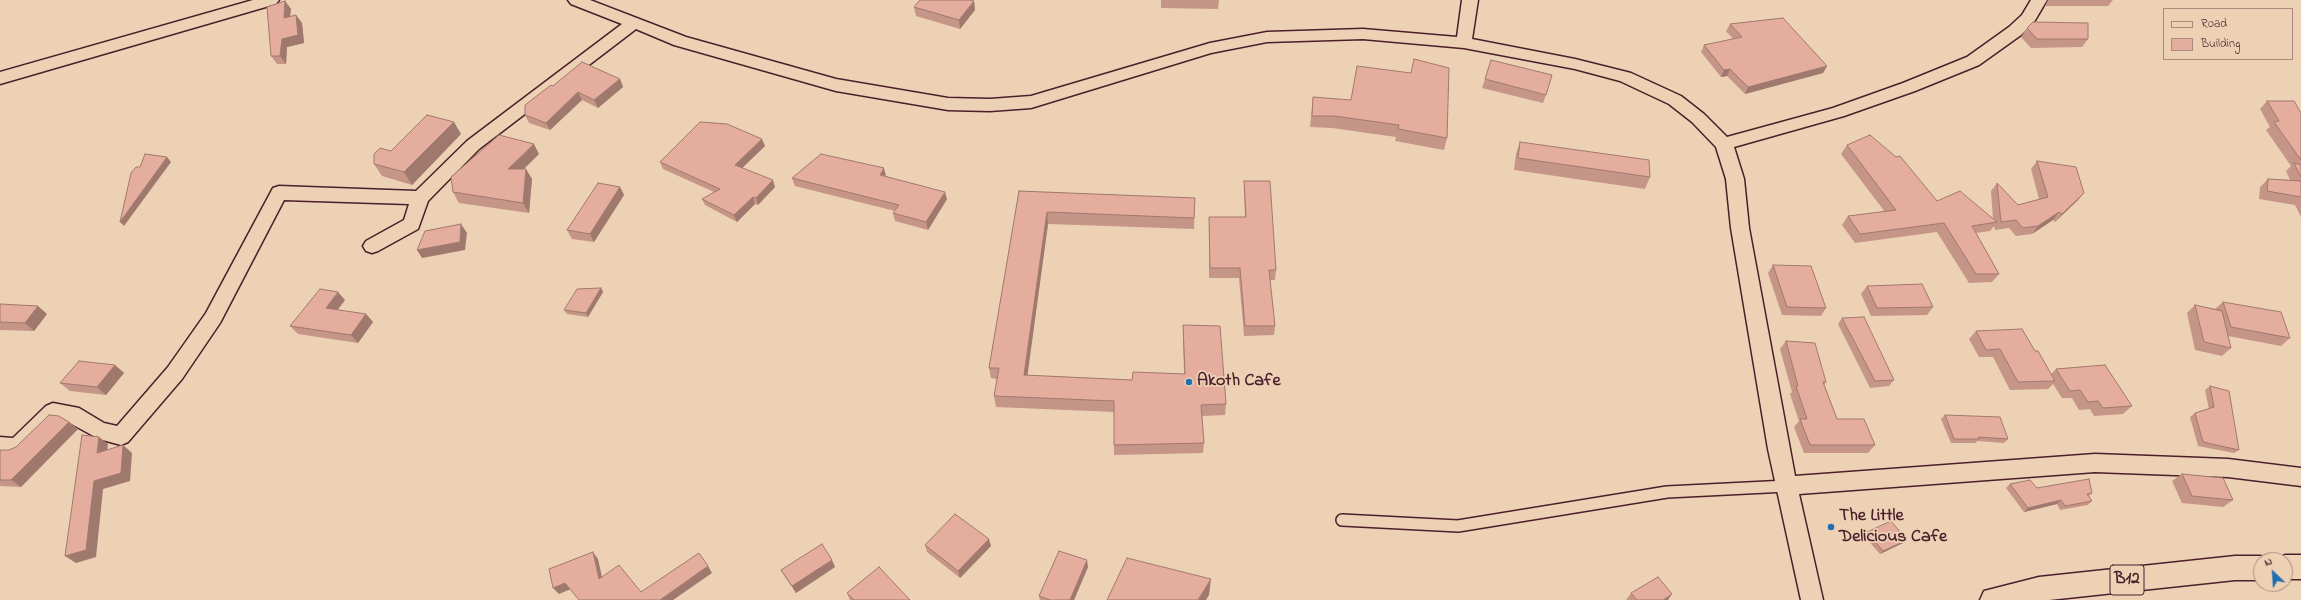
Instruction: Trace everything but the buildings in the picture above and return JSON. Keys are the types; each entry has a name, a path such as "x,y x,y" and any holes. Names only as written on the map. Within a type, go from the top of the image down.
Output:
{"highway":[{"name":"B12","path":"1993,600 2039,589 2235,568 2253,568"}],"street":[{"path":"0,78 272,0"},
{"path":"576,0 680,41 836,85 955,104 990,105 1031,102 1210,48 1267,37 1363,34 1464,43 1524,53 1625,77 1675,100 1698,118 1724,144 1735,179 1740,228 1775,434 1788,486 1812,600"},
{"path":"1464,43 1470,0"},
{"path":"1724,144 1838,112 1909,88 1973,61 2014,31 2028,18 2040,0"},
{"path":"372,246 412,224 420,198 473,145 634,23"},
{"path":"0,446 17,447 53,412 72,414 99,430 121,436 175,373 213,318 279,193 420,198"},
{"path":"1788,486 2095,463 2228,468 2301,477"}],"lane":[{"path":"1342,520 1458,526 1667,492 1788,486"}],"place":[{"name":"Akoth Cafe","path":"1189,382"},
{"name":"The Little Delicious Cafe","path":"1831,527"}]}
